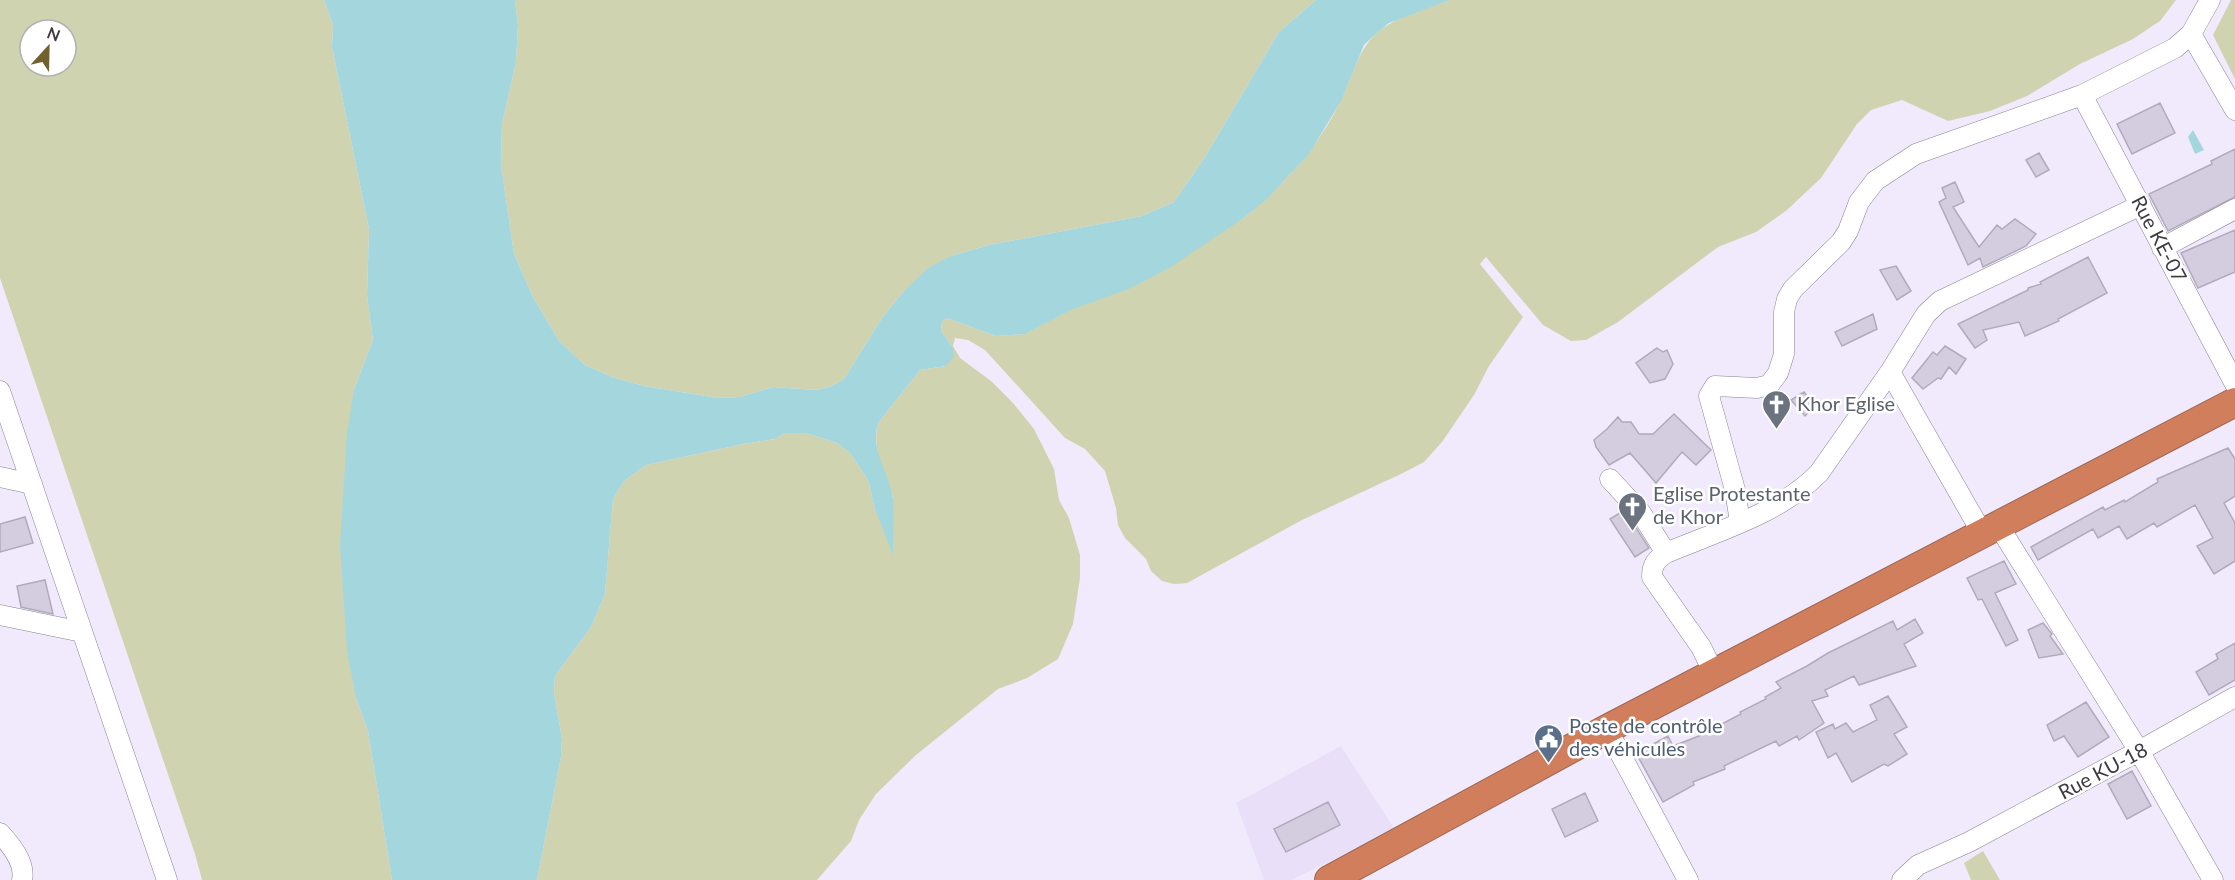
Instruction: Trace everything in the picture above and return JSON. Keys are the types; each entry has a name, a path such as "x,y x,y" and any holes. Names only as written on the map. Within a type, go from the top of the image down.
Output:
{"highway":[{"path":"1329,880 1607,729 2235,402"}],"street":[{"path":"1740,522 1735,490 1709,396 1715,386 1757,388 1769,385 1778,373 1784,354 1784,312 1787,299 1793,289 1841,242 1848,231 1859,202 1875,181 1916,154 2082,95 2175,48 2192,34 2210,0"},
{"path":"2192,34 2235,110"},
{"name":"Rue KE-07","path":"2082,95 2235,384"},
{"path":"1714,673 1701,647 1652,577 1652,567 1657,560 1762,513 1809,483 1890,372 1926,315 1940,301 2141,205"},
{"path":"2162,248 2235,209"},
{"path":"1890,372 1990,529 2139,752 2213,880"},
{"path":"0,391 166,880"},
{"path":"0,477 32,484"},
{"path":"1610,479 1641,513 1666,554"},
{"path":"0,615 82,632"},
{"name":"Rue KU-18","path":"1902,880 1918,865 1969,842 2139,752 2235,697"},
{"path":"1607,729 1688,880"},
{"path":"0,833 17,854 23,875 22,880"}],"shaded area":[{"path":"0,0 324,0 333,25 332,47 369,229 367,295 373,340 354,390 356,698 368,731 392,880 202,880 0,278"},
{"path":"324,0 515,0 518,25 516,62 502,124 501,165 514,254 533,297 559,341 585,365 612,377 644,386 718,398 740,397 773,387 817,390 832,386 844,379 882,318 903,292 928,268 951,256 989,245 1142,216 1174,202 1205,157 1279,32 1316,0 1450,0 1389,23 1364,45 1341,101 1309,154 1267,199 1245,217 1171,267 1131,288 1071,310 1025,334 996,336 947,318 942,322 941,331 952,346 954,356 946,366 920,370 879,422 876,432 878,451 893,499 893,555 875,509 868,480 850,453 837,443 806,433 785,433 775,439 646,465 624,481 613,499 605,594 591,627 555,676 554,693 562,739 561,757 537,880 392,880 368,731 356,698 347,651 340,545 347,433 354,390 373,340 367,295 369,229 332,47 333,25"},
{"path":"515,0 1316,0 1279,32 1205,157 1174,202 1142,216 989,245 951,256 903,292 882,318 844,379 832,386 817,390 773,387 740,397 718,398 644,386 612,377 585,365 559,341 533,297 514,254 501,165 502,124 516,62 518,25"},
{"path":"1450,0 2176,0 2160,21 2133,39 2080,64 2027,96 1990,111 1948,121 1902,100 1871,110 1857,124 1821,178 1787,210 1756,232 1718,247 1618,322 1586,340 1571,341 1543,325 1486,257 1480,264 1523,317 1489,366 1474,395 1442,442 1424,462 1302,520 1187,583 1174,584 1162,581 1151,571 1146,559 1125,538 1118,525 1116,508 1105,471 1085,449 1065,438 985,350 968,340 955,338 953,346 960,358 991,381 1034,429 1054,469 1059,500 1069,518 1080,555 1080,578 1073,624 1058,659 1027,678 998,689 916,755 876,794 859,820 851,841 817,880 537,880 561,757 562,739 554,693 555,676 591,627 605,594 613,499 624,481 646,465 775,439 785,433 806,433 837,443 850,453 868,480 875,509 893,497 877,450 879,422 920,370 946,366 952,346 941,331 942,322 947,318 996,336 1025,334 1245,217 1287,178 1311,149 1332,117 1364,49 1375,35 1401,18"},
{"path":"2231,0 2235,0 2235,79 2213,35"},
{"path":"2193,130 2204,150 2195,154 2188,137"},
{"path":"1341,746 1395,830 1291,880 1264,880 1236,803"},
{"path":"1983,851 2000,880 1971,880 1964,863"}],"building":[{"path":"2160,103 2175,133 2132,154 2117,124"},
{"path":"2235,149 2235,197 2168,231 2149,194 2212,164 2211,161"},
{"path":"2039,153 2049,170 2036,177 2026,160"},
{"path":"1955,182 1964,202 1953,207 1979,247 1997,225 2002,229 2015,219 2036,234 2026,246 1983,267 1980,258 1968,265 1939,202 1946,198 1942,188"},
{"path":"2235,230 2235,272 2198,288 2181,253"},
{"path":"2088,257 2107,293 2058,319 2059,321 2025,336 2019,322 1983,330 1987,340 1975,348 1958,324 2028,288 2041,284 2040,282"},
{"path":"1896,266 1911,291 1897,300 1880,270"},
{"path":"1873,314 1877,329 1842,346 1835,332"},
{"path":"1945,346 1966,359 1956,374 1949,367 1941,379 1938,378 1923,389 1912,378 1933,352 1937,355"},
{"path":"1657,348 1663,352 1667,350 1673,364 1665,379 1650,383 1636,363"},
{"path":"1804,392 1815,406 1805,416 1791,400"},
{"path":"1674,414 1711,450 1696,465 1682,452 1656,483 1630,453 1609,465 1596,447 1594,440 1618,417 1622,422 1631,422 1639,434 1653,434"},
{"path":"2228,448 2235,459 2235,496 2224,503 2235,523 2235,561 2214,574 2197,546 2213,538 2195,505 2157,527 2154,523 2127,539 2119,526 2098,538 2093,529 2038,560 2031,547 2103,507 2105,510 2124,500 2125,502 2158,482 2157,479"},
{"name":"Eglise Protestante de Khor","path":"1623,511 1649,548 1635,557 1610,519"},
{"path":"25,517 33,543 0,552 0,524"},
{"path":"2004,561 2016,584 1995,593 2018,640 2006,646 1982,599 1978,600 1967,578"},
{"path":"45,580 53,614 21,607 17,586"},
{"path":"1915,619 1923,633 1904,644 1916,666 1859,685 1854,676 1825,690 1828,696 1812,701 1824,723 1799,740 1797,736 1779,746 1776,741 1724,766 1725,769 1693,782 1694,785 1663,802 1636,753 1668,736 1673,746 1699,736 1766,699 1765,697 1781,688 1776,682 1828,653 1893,621 1897,630"},
{"path":"2043,623 2063,654 2039,658 2028,630"},
{"path":"2235,643 2235,680 2209,695 2196,672 2218,659 2216,654"},
{"path":"1888,696 1907,727 1894,734 1907,754 1888,766 1884,764 1852,782 1836,753 1828,758 1816,732 1833,724 1835,729 1846,723 1853,732 1877,720 1870,705"},
{"path":"2086,702 2109,737 2078,757 2064,736 2054,741 2047,725"},
{"path":"2132,771 2151,806 2127,819 2108,784"},
{"path":"1585,793 1598,821 1565,837 1552,809"},
{"path":"1328,802 1340,825 1286,852 1274,829"}],"place":[{"name":"Khor Eglise","path":"1776,430"},
{"name":"Eglise Protestante de Khor","path":"1632,532"},
{"name":"Poste de contrôle des véhicules","path":"1548,764"}]}
